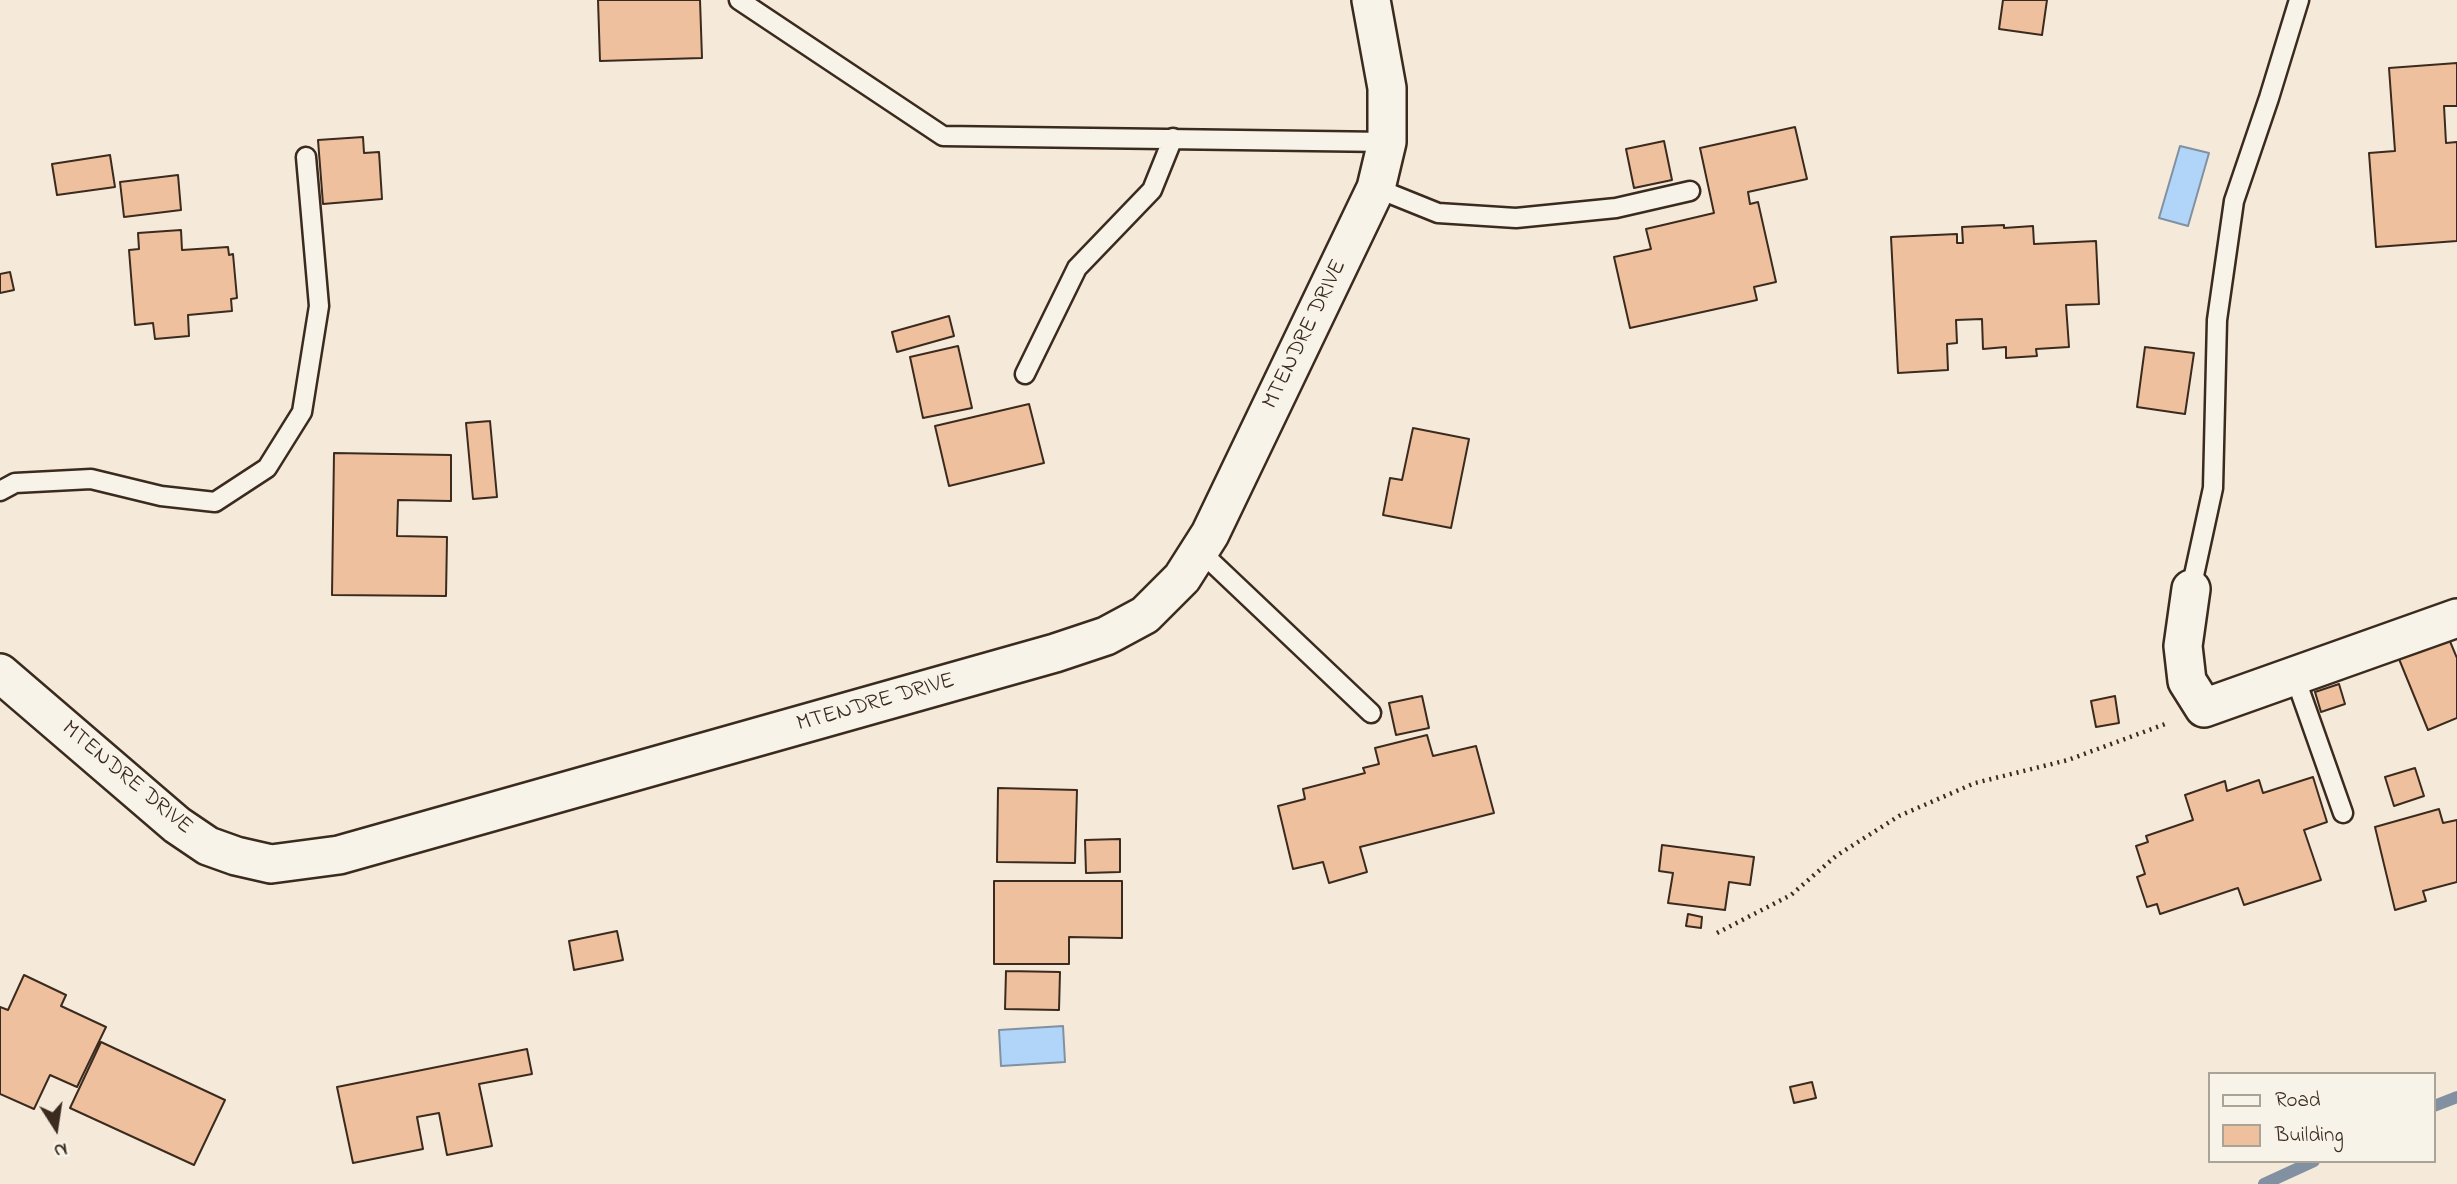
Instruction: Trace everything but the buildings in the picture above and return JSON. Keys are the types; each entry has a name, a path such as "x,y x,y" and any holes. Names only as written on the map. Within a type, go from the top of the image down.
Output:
{"street":[{"name":"MTENDRE DRIVE","path":"0,673 177,825 208,846 271,864 340,855 1055,653 1106,636 1144,615 1182,578 1210,534 1376,188 1387,142 1387,88 1371,0"},
{"path":"2191,589 2183,646 2184,657 2187,681 2204,708 2457,618"}],"lane":[{"path":"739,0 943,136 1387,142"},
{"path":"2191,589 2213,488 2217,320 2234,201 2299,0"},
{"path":"1025,374 1077,268 1153,190 1173,138"},
{"path":"0,491 15,483 91,480 161,496 215,502 267,468 302,412 319,306 306,157"},
{"path":"1376,188 1438,213 1516,218 1616,208 1690,191"},
{"path":"1199,551 1371,713"},
{"path":"2295,677 2343,813"}],"path":[{"path":"1717,933 1791,895 1836,856 1899,816 1975,783 2068,760 2204,708"}],"water":[{"path":"2180,146 2209,153 2188,226 2159,218"},
{"path":"1063,1026 1065,1062 1001,1066 999,1030"}],"waterway":[{"path":"2436,1105 2457,1097"},
{"path":"2264,1184 2310,1163"}]}
